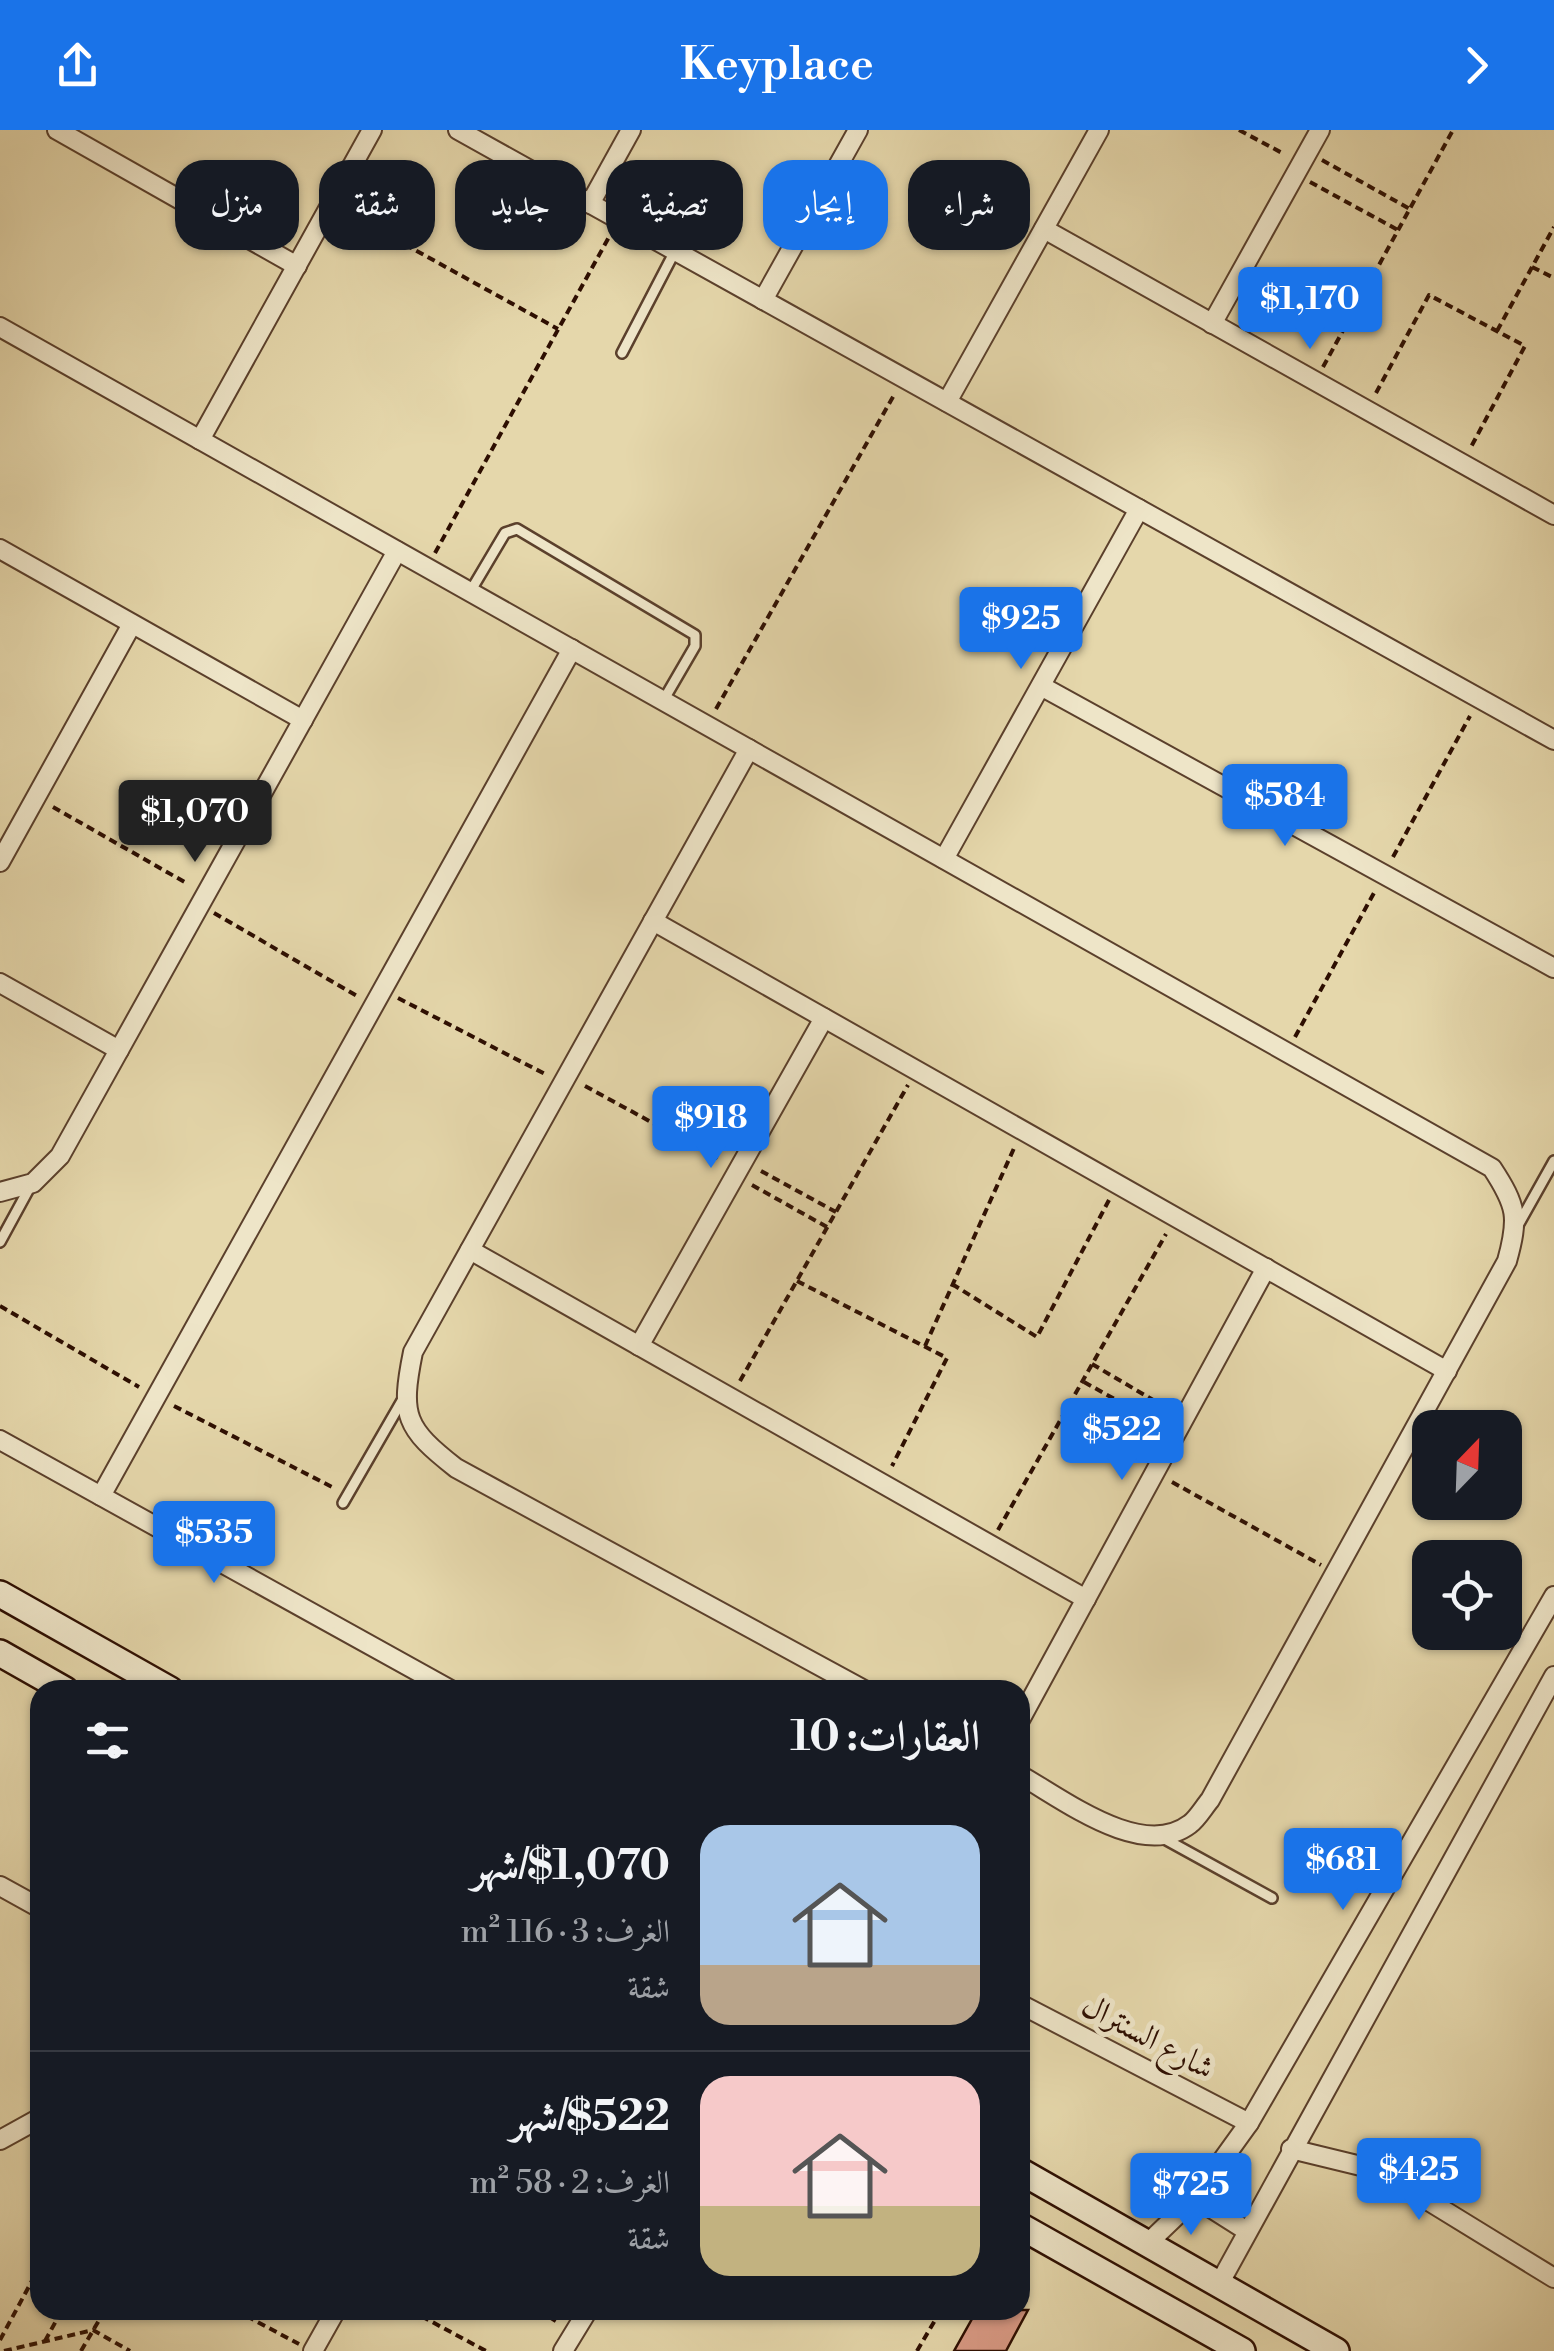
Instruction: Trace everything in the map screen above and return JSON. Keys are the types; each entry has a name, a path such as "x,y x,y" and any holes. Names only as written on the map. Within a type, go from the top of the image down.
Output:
{"street":[{"path":"56,130 297,266"},
{"path":"356,160 372,130"},
{"path":"458,130 606,213"},
{"path":"590,204 631,130"},
{"path":"763,300 858,130"},
{"path":"948,402 1099,130"},
{"path":"1212,324 1320,130"},
{"path":"200,440 319,226"},
{"path":"1044,229 1554,516"},
{"path":"675,251 1554,740"},
{"path":"0,327 1492,1168 1510,1196 1516,1229 1508,1261 1210,1800 1190,1825 1160,1837 1128,1834 1030,1780"},
{"path":"944,859 1139,509"},
{"path":"0,549 302,720"},
{"path":"0,1192 33,1183 60,1156 397,551"},
{"path":"0,862 132,624"},
{"path":"101,1496 572,650"},
{"path":"1040,686 1554,968"},
{"path":"749,749 413,1352 404,1397 420,1440 456,1468 846,1680"},
{"path":"653,921 1447,1371"},
{"path":"0,982 119,1050"},
{"path":"639,1346 824,1018"},
{"path":"470,1250 1086,1599"},
{"path":"1030,1702 1266,1268"},
{"path":"0,1440 433,1680"},
{"path":"0,1594 152,1680"},
{"path":"1148,2243 1196,2198 1249,2124 1554,1596"},
{"path":"0,1653 47,1680"},
{"path":"1218,2286 1554,1676"},
{"path":"0,1886 30,1902"},
{"name":"شارع السنترال","path":"1030,2009 1249,2124"},
{"path":"0,2139 30,2123"},
{"path":"1291,2148 1361,2166 1396,2183 1554,2278"},
{"path":"1030,2177 1313,2344 1336,2351"},
{"path":"1196,2198 1247,2231"},
{"path":"1030,2232 1242,2351"},
{"path":"312,2351 330,2320"},
{"path":"563,2351 582,2320"}],"lane":[{"path":"622,353 675,251"},
{"path":"470,592 505,533 516,529 694,635 695,646 663,701"},
{"path":"1516,1229 1554,1161"},
{"path":"0,1242 33,1183"},
{"path":"343,1503 404,1397"},
{"path":"1160,1837 1272,1898"}],"path":[{"path":"1239,130 1301,163 1410,209"},
{"path":"1314,381 1453,130"},
{"path":"1301,163 1398,230"},
{"path":"1497,331 1554,227"},
{"path":"426,568 606,243"},
{"path":"416,250 558,330"},
{"path":"1532,267 1554,278"},
{"path":"1367,411 1429,295 1525,346 1462,464"},
{"path":"707,726 903,378"},
{"path":"36,798 203,900 379,998 565,1079 739,1169 836,1212"},
{"path":"730,1398 916,1070"},
{"path":"924,1346 1022,1130"},
{"path":"739,1169 828,1227"},
{"path":"952,1284 1037,1337 1117,1184"},
{"path":"990,1545 1176,1217"},
{"path":"797,1281 947,1358 882,1484"},
{"path":"1092,1364 1180,1426"},
{"path":"1082,1381 1180,1426"},
{"path":"1155,1472 1336,1573"},
{"path":"0,2340 30,2284"},
{"path":"44,2343 57,2320"},
{"path":"80,2351 99,2320"},
{"path":"255,2320 312,2351"},
{"path":"429,2320 486,2351"},
{"path":"555,2320 575,2332"},
{"path":"917,2351 935,2320"},
{"path":"4,2351 93,2330 130,2351"}],"building":[{"path":"971,2320 1023,2320 1006,2351 954,2351"}]}
